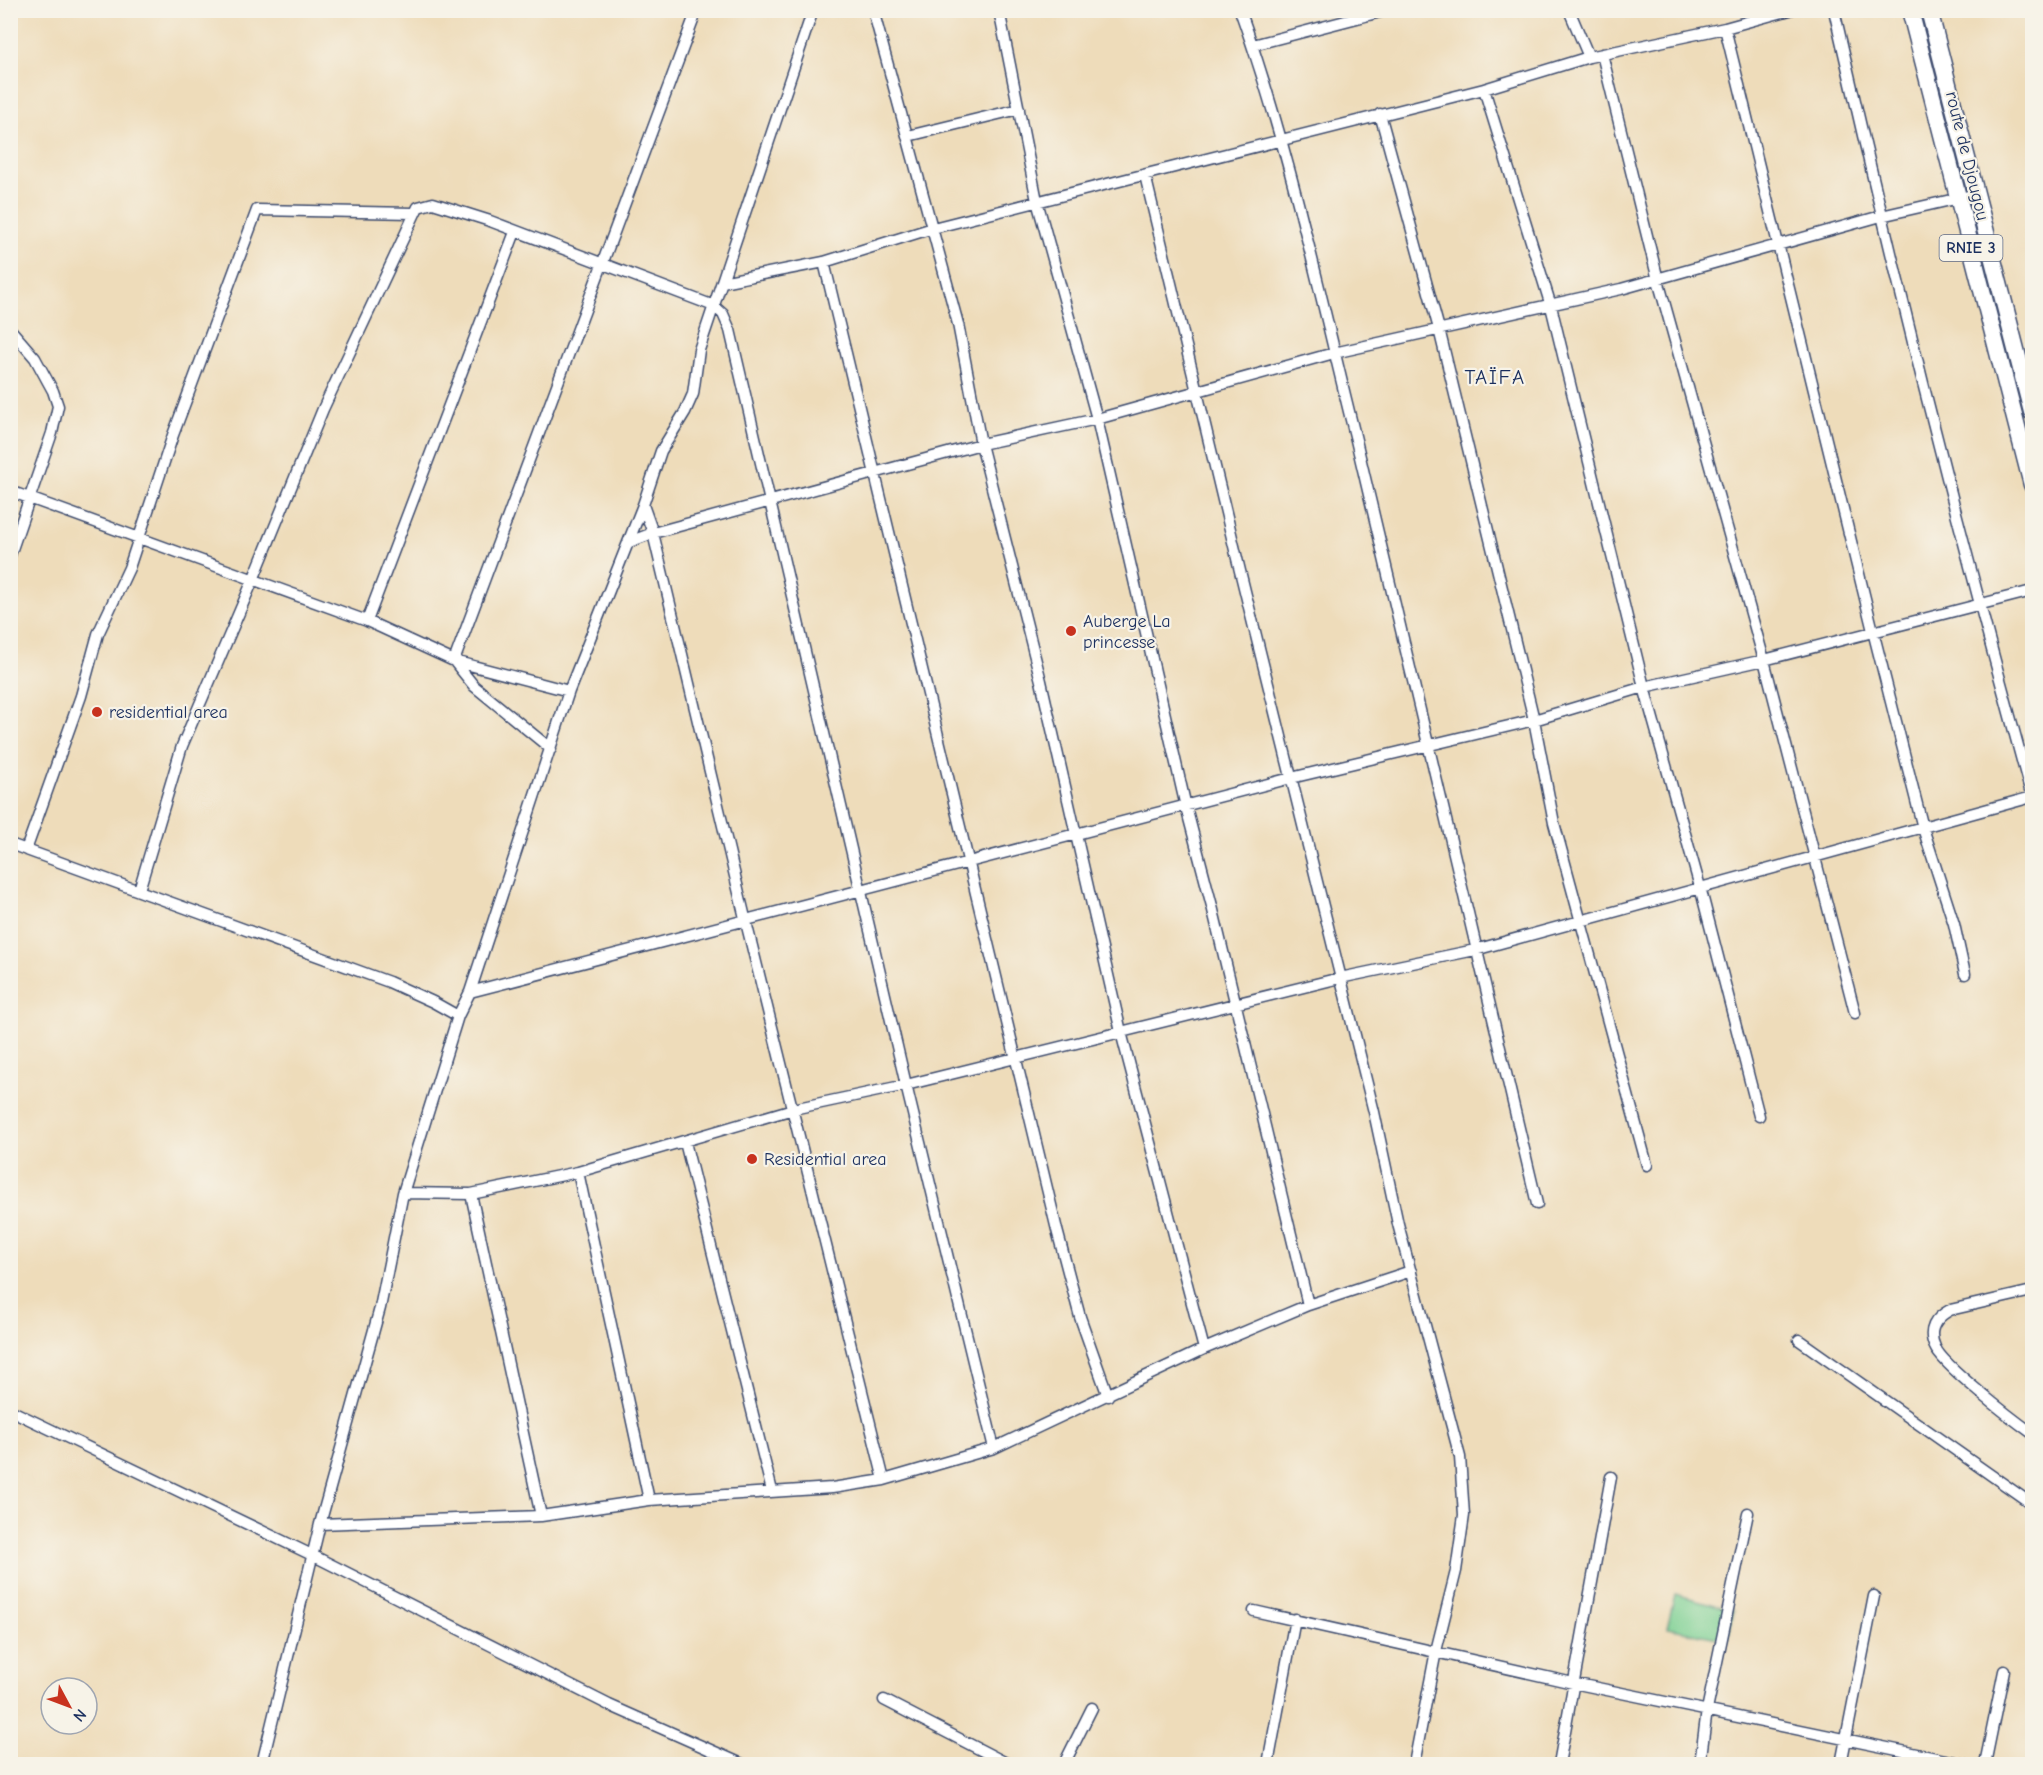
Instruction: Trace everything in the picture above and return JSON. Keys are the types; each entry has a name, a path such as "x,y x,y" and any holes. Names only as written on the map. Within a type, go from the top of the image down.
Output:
{"highway":[{"name":"route de Djougou","path":"1910,10 2032,485"},
{"name":"route de Djougou","path":"1929,10 2032,412"}],"street":[{"path":"454,661 697,10"},
{"path":"262,1764 320,1524 380,1308 403,1192 458,1017 470,992 569,691 644,505 661,451 686,412 693,394 699,350 813,10"},
{"path":"873,10 958,324 981,444 1077,834 1121,1032 1204,1349"},
{"path":"999,10 1037,201 1097,420 1186,807 1308,1305"},
{"path":"1240,10 1281,138 1430,745 1475,950 1537,1204"},
{"path":"1253,45 1388,10"},
{"path":"1569,10 1588,57"},
{"path":"722,282 824,262 933,228 996,214 1037,201 1145,175 1281,138 1484,89 1588,57 1725,28 1790,10"},
{"path":"403,1192 471,1194 578,1172 793,1109 906,1085 1340,978 1475,950 2032,797 1978,603 1881,216 1834,10"},
{"path":"1725,28 1873,631 1923,828 1954,924 1965,974"},
{"path":"1602,54 1658,280 1764,660 1855,1013"},
{"path":"1484,89 1551,306 1644,687 1700,887 1759,1116"},
{"path":"908,136 1019,109"},
{"path":"1380,114 1439,329 1534,720 1554,823 1647,1165"},
{"path":"1145,175 1411,1271 1460,1457 1464,1515 1456,1571 1436,1650 1414,1764"},
{"path":"629,542 654,533 981,444 1097,420 1334,354 1658,280 1881,216 1977,194"},
{"path":"139,890 182,746 254,580 323,409 413,213 418,207 433,203 490,221 600,265 714,306 723,314 730,330 906,1085 994,1448"},
{"path":"26,850 81,696 98,634 118,596 173,435 257,210 413,213"},
{"path":"367,621 515,232"},
{"path":"824,262 1015,1058 1080,1317 1108,1396"},
{"path":"10,329 35,358 54,391 58,406 57,419 10,555"},
{"path":"10,491 367,621 454,661 569,691"},
{"path":"644,505 654,533 745,918 884,1480"},
{"path":"470,992 745,918 969,864 1291,778 1534,720 1644,687 1764,660 1978,603 2032,591"},
{"path":"454,661 474,686 551,749"},
{"path":"10,844 389,982 434,1002 458,1017"},
{"path":"685,1142 772,1491"},
{"path":"578,1172 650,1500"},
{"path":"471,1194 541,1516"},
{"path":"320,1524 541,1516 650,1500 832,1488 884,1480 994,1448 1204,1349 1308,1305 1411,1271"},
{"path":"2032,1292 1950,1310 1939,1316 1932,1325 1932,1338 1941,1357 2032,1433"},
{"path":"1799,1340 2032,1504"},
{"path":"10,1410 314,1556 609,1705 742,1764"},
{"path":"1559,1764 1611,1478"},
{"path":"1700,1764 1707,1710 1748,1513"},
{"path":"1841,1764 1874,1596"},
{"path":"1254,1611 1436,1650 1572,1683 1965,1764"},
{"path":"1268,1764 1295,1619"},
{"path":"1985,1764 2004,1671"},
{"path":"884,1700 1008,1764"},
{"path":"1064,1764 1092,1708"}],"green space":[{"path":"1675,1594 1734,1610 1728,1640 1667,1628"}],"place":[{"name":"Auberge La princesse","path":"1071,631"},
{"name":"residential area","path":"97,712"},
{"name":"Residential area","path":"752,1159"}],"district":[{"name":"TAÏFA","path":"1495,377"}]}
